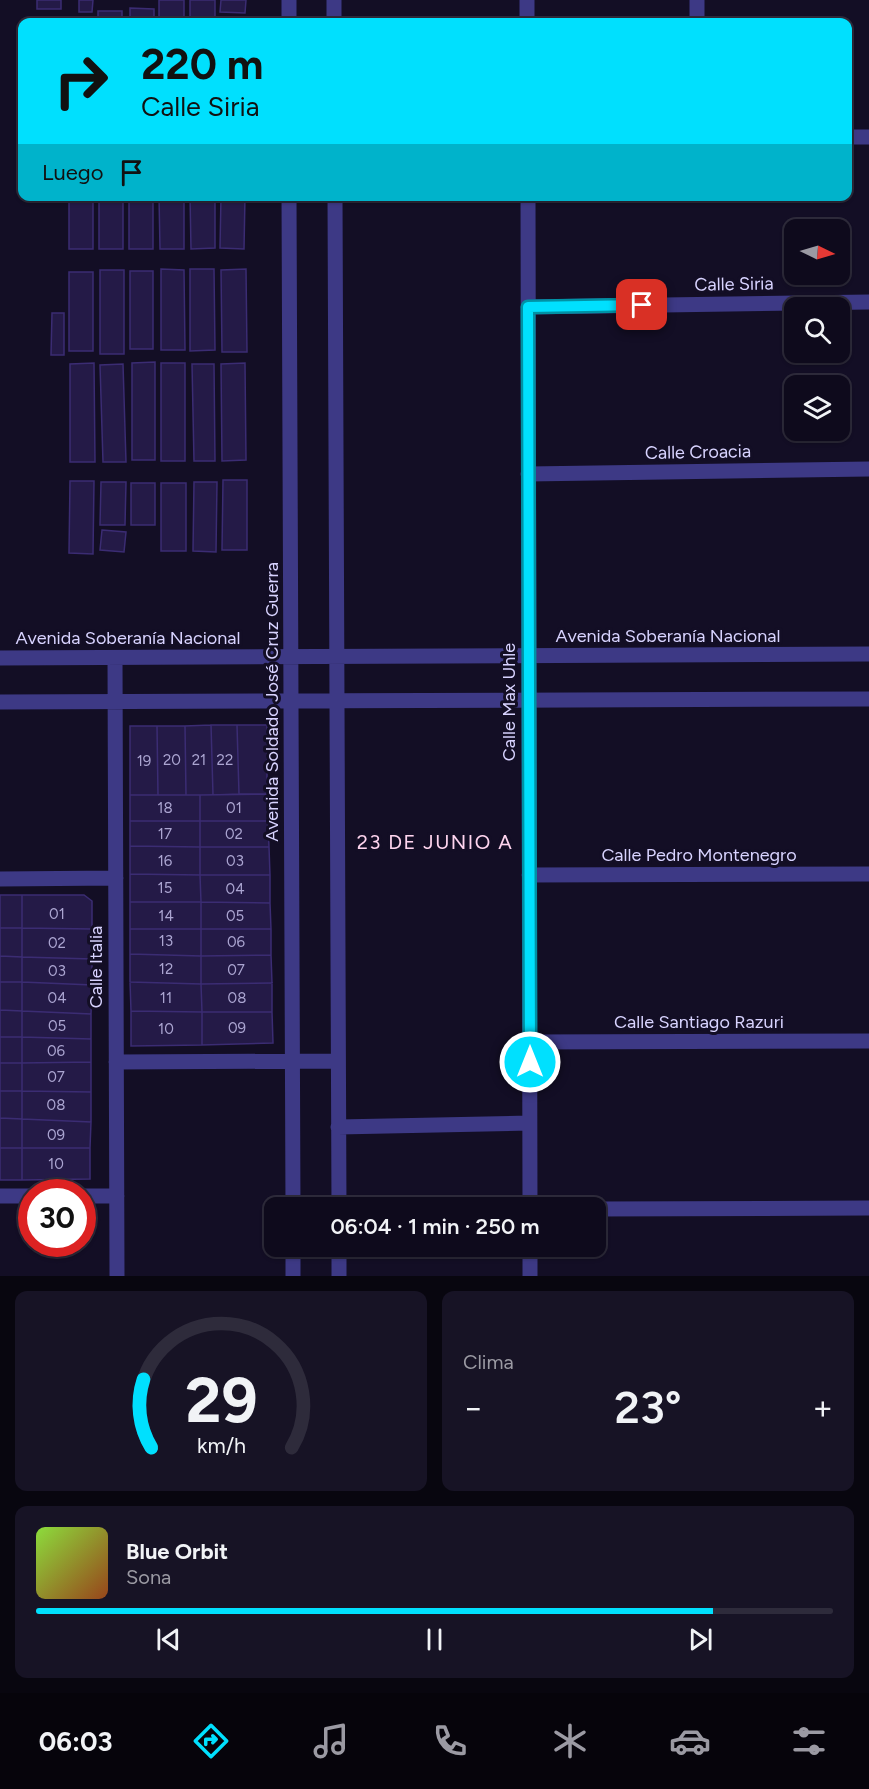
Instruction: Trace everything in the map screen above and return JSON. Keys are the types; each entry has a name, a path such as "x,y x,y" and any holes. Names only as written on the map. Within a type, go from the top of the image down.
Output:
{"street":[{"path":"289,0 289,18"},
{"path":"334,0 334,18"},
{"path":"527,0 527,18"},
{"path":"697,0 697,18"},
{"path":"852,137 869,137"},
{"name":"Avenida Soldado José Cruz Guerra","path":"289,201 293,1197"},
{"path":"335,201 339,1197"},
{"name":"Calle Max Uhle","path":"528,201 530,1197"},
{"name":"Calle Siria","path":"528,307 869,302"},
{"name":"Calle Croacia","path":"528,474 869,469"},
{"name":"Avenida Soberanía Nacional","path":"0,658 869,654"},
{"name":"Calle Italia","path":"115,658 117,1276"},
{"path":"0,702 869,699"},
{"name":"Calle Pedro Montenegro","path":"529,875 869,874"},
{"path":"0,879 116,878"},
{"name":"Calle Santiago Razuri","path":"530,1042 869,1041"},
{"path":"116,1062 338,1061"},
{"path":"338,1127 530,1124"},
{"path":"0,1196 18,1196"},
{"path":"96,1196 117,1196"},
{"path":"606,1209 869,1208"},
{"path":"293,1257 293,1276"},
{"path":"339,1257 339,1276"},
{"path":"530,1257 530,1276"}],"building":[{"path":"37,0 61,0 61,9 37,9"},
{"path":"79,0 93,0 92,12 79,12"},
{"path":"159,0 184,0 184,18 159,18"},
{"path":"190,0 215,0 215,18 190,18"},
{"path":"221,0 246,0 245,13 220,12"},
{"path":"130,8 154,9 154,18 130,18"},
{"path":"98,11 122,11 122,18 98,18"},
{"path":"69,201 93,201 93,249 69,249"},
{"path":"99,201 123,201 123,249 99,249"},
{"path":"129,201 153,201 153,249 129,249"},
{"path":"159,201 184,201 184,249 160,249"},
{"path":"190,201 215,201 215,248 191,249"},
{"path":"221,201 245,201 244,249 220,248"},
{"path":"161,269 184,270 185,350 161,350"},
{"path":"190,269 214,269 215,350 190,351"},
{"path":"246,269 247,352 222,352 221,270"},
{"path":"100,270 124,270 124,354 100,354"},
{"path":"130,271 153,271 153,349 130,349"},
{"path":"69,272 93,272 93,351 69,351"},
{"path":"52,313 64,313 64,355 51,355"},
{"path":"155,362 155,460 132,460 132,363"},
{"path":"94,363 95,462 70,462 70,364"},
{"path":"161,363 185,363 185,461 161,461"},
{"path":"245,363 246,460 222,461 221,364"},
{"path":"123,364 126,462 103,462 100,365"},
{"path":"192,364 214,364 215,461 194,461"},
{"path":"223,480 247,480 247,550 222,550"},
{"path":"70,481 94,481 93,554 69,553"},
{"path":"101,482 126,482 125,525 100,525"},
{"path":"194,482 217,482 216,552 193,551"},
{"path":"131,483 155,483 155,525 131,525"},
{"path":"161,483 186,483 186,551 161,551"},
{"path":"102,530 126,532 124,552 100,550"},
{"path":"211,725 237,725 239,794 213,795"},
{"path":"211,725 213,795 186,795 185,726"},
{"path":"237,725 267,725 267,794 239,794"},
{"path":"130,726 157,726 158,795 130,795"},
{"path":"157,726 185,726 186,795 158,795"},
{"path":"267,794 268,821 200,821 200,795"},
{"path":"130,795 200,795 200,821 130,821"},
{"path":"130,821 200,821 200,847 130,846"},
{"path":"200,821 268,821 269,847 200,847"},
{"path":"130,846 200,847 200,875 130,874"},
{"path":"200,847 269,847 270,875 200,875"},
{"path":"130,874 200,875 201,902 130,902"},
{"path":"200,875 270,875 270,903 201,902"},
{"path":"0,895 22,895 22,928 0,928"},
{"path":"22,895 84,895 92,901 92,929 22,928"},
{"path":"130,902 201,902 201,929 130,929"},
{"path":"201,902 270,903 271,929 201,929"},
{"path":"0,928 22,928 22,957 0,956"},
{"path":"22,928 92,929 92,959 22,957"},
{"path":"130,929 201,929 201,956 130,954"},
{"path":"201,929 271,929 271,955 201,956"},
{"path":"130,954 201,956 201,984 130,982"},
{"path":"271,955 272,983 201,984 201,956"},
{"path":"0,956 22,957 22,982 0,982"},
{"path":"22,957 92,959 92,985 22,982"},
{"path":"0,982 22,982 22,1011 0,1010"},
{"path":"22,982 92,985 91,1014 22,1011"},
{"path":"130,982 201,984 202,1012 131,1011"},
{"path":"272,983 272,1012 202,1012 201,984"},
{"path":"0,1010 22,1011 22,1037 0,1037"},
{"path":"22,1011 91,1014 91,1039 22,1037"},
{"path":"131,1011 202,1012 202,1045 131,1046"},
{"path":"202,1012 272,1012 273,1043 202,1045"},
{"path":"0,1037 22,1037 22,1063 0,1063"},
{"path":"22,1037 91,1039 91,1062 22,1063"},
{"path":"91,1062 91,1092 22,1091 22,1063"},
{"path":"0,1063 22,1063 22,1091 0,1091"},
{"path":"0,1091 22,1091 22,1119 0,1118"},
{"path":"22,1091 91,1092 91,1122 22,1119"},
{"path":"0,1118 22,1119 22,1148 0,1148"},
{"path":"22,1119 91,1122 90,1148 22,1148"},
{"path":"0,1148 22,1148 22,1179 0,1180"},
{"path":"22,1148 90,1148 90,1179 22,1179"}],"district":[{"name":"23 DE JUNIO A","path":"435,842"}],"route":[{"path":"530,1062 528,307 642,305"}]}
